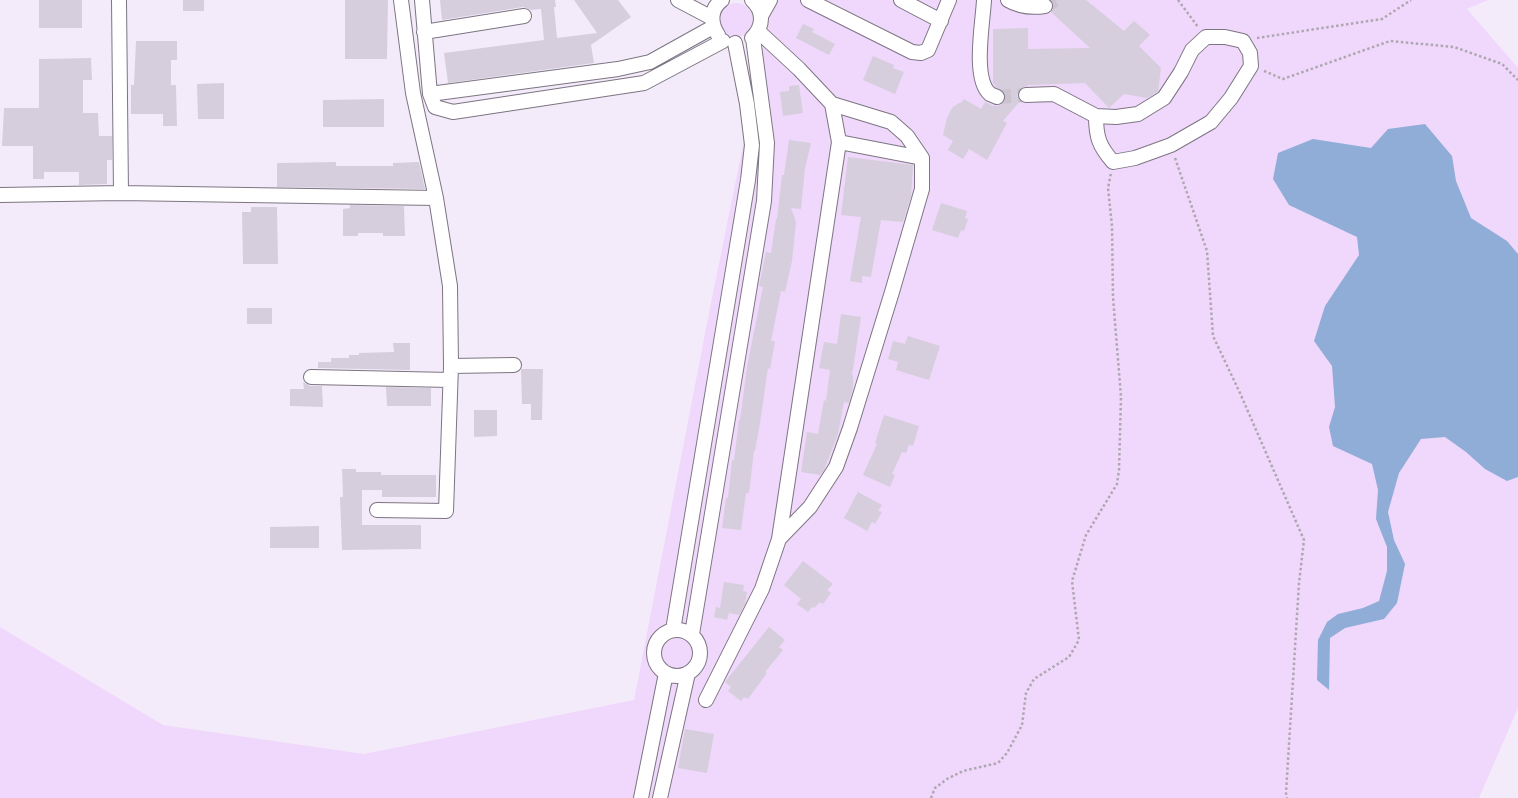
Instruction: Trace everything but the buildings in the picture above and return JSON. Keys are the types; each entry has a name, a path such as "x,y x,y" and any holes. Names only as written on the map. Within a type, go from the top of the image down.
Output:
{"street":[{"path":"119,0 121,193"},
{"path":"377,510 446,511 450,373 450,286 436,198 413,93 401,0"},
{"path":"422,0 430,94 436,107 453,112 644,83 729,42 747,42 756,34 761,24 759,8 752,0"},
{"path":"673,630 748,180 752,145 747,104 729,42 717,34 712,23 678,0"},
{"path":"430,94 618,69 650,62 712,23 714,10 722,0"},
{"path":"761,16 770,0"},
{"path":"808,0 912,52 921,53 928,50 949,0"},
{"path":"901,0 940,21"},
{"path":"984,0 979,70 985,87 990,94 997,97"},
{"path":"1008,0 1021,6 1033,8 1045,6"},
{"path":"424,32 524,16"},
{"path":"756,34 799,69 832,104 890,122 907,136 922,158 922,188 892,292 836,468 810,507 779,539"},
{"path":"692,634 764,201 767,143 756,34"},
{"path":"1026,95 1054,94 1096,116 1116,117 1138,114 1164,98 1181,72 1192,50 1206,37 1225,37 1243,41 1250,53 1251,66 1231,98 1211,122 1170,145 1135,158 1114,162 1102,150 1096,134 1096,116"},
{"path":"706,700 762,589 779,539 839,142 832,104"},
{"path":"839,142 922,158"},
{"path":"0,195 121,193 436,198"},
{"path":"311,376 450,373 514,365"},
{"path":"660,798 688,673 699,662 701,655 700,647 692,634 680,629 660,636 654,649 656,663 666,673 673,676 688,673"},
{"path":"640,798 666,673"}],"path":[{"path":"1178,0 1206,37"},
{"path":"1243,41 1382,19 1411,0"},
{"path":"1251,66 1283,79 1390,40 1454,47 1502,64 1518,80"},
{"path":"1170,145 1207,251 1214,336 1304,540 1299,583 1287,767 1287,798"},
{"path":"931,798 935,788 947,779 963,771 998,763 1008,752 1022,724 1026,693 1034,679 1069,657 1079,640 1072,581 1086,535 1117,484 1119,470 1121,396 1114,297 1112,226 1108,188 1114,162"}],"shaded area":[{"path":"769,0 1488,0 1467,9 1518,68 1518,708 1479,798 0,798 0,627 163,725 364,754 634,700 771,7"},
{"path":"736,3 743,4 748,8 752,13 752,27 748,32 743,36 736,37 729,36 724,32 720,27 719,20 720,13 724,8 729,4"}],"water":[{"path":"1425,124 1452,156 1456,181 1471,218 1507,241 1518,254 1518,477 1507,481 1485,469 1445,437 1421,439 1399,473 1388,512 1394,540 1405,564 1397,603 1384,619 1345,628 1330,638 1329,690 1317,680 1318,640 1327,622 1338,614 1363,608 1379,601 1387,571 1387,547 1376,519 1378,490 1372,464 1333,446 1329,427 1335,407 1332,366 1314,341 1325,306 1359,255 1357,237 1289,205 1273,179 1278,153 1313,139 1371,148 1388,129"}],"tunnel":[{"path":"1045,6 1055,0"},
{"path":"997,97 1026,95"}]}
